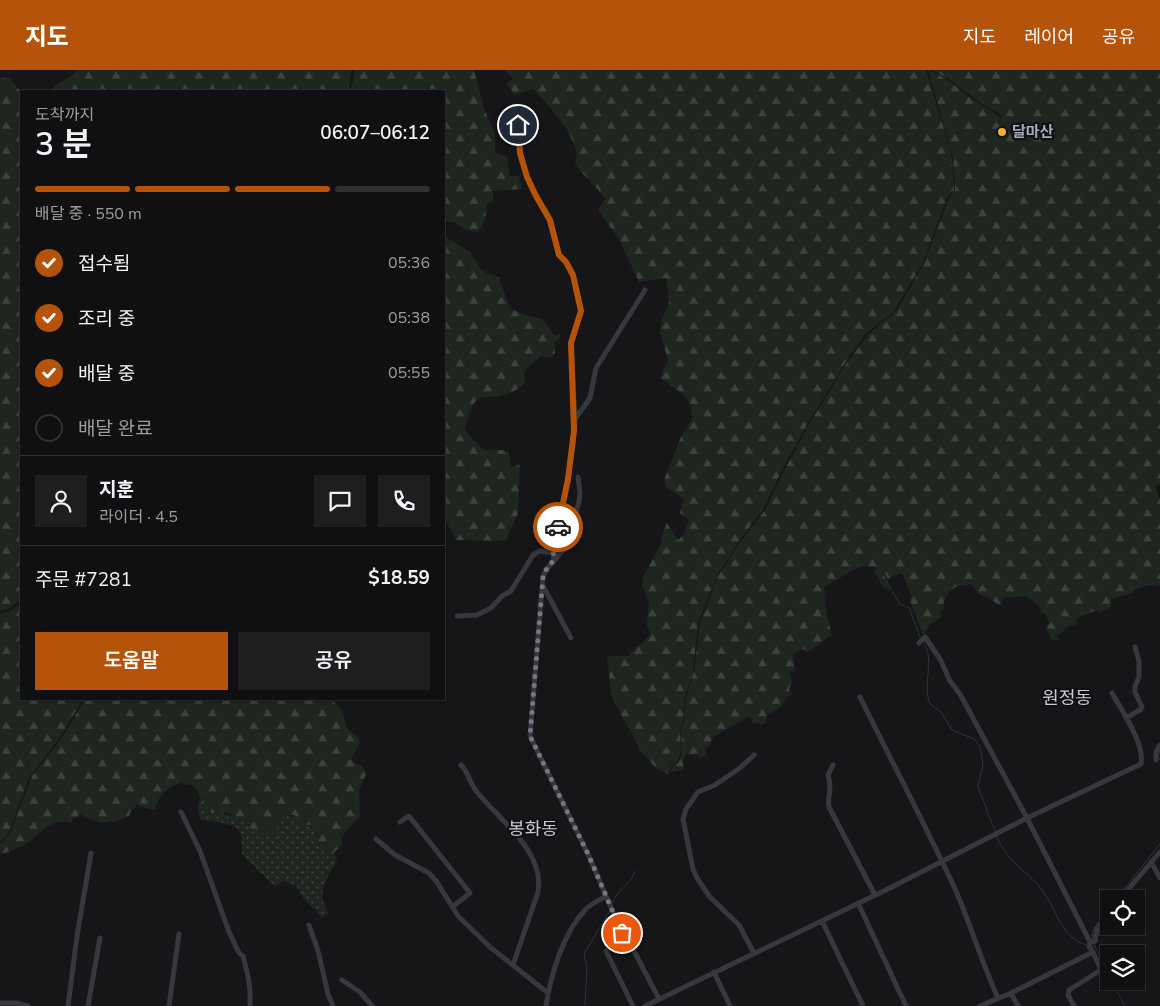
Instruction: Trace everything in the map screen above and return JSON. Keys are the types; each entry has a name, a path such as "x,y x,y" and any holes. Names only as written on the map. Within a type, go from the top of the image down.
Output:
{"street":[{"path":"516,106 520,153 527,177 550,220 559,255 566,262 573,275 581,311 571,343 575,419 568,479 552,562"},
{"path":"575,419 590,398 596,368 645,290"},
{"path":"578,477 579,502 565,548 546,570 543,586 530,736 588,854 611,910 659,1000"},
{"path":"457,616 477,615 491,608 502,596 511,591 533,555 540,551 553,553"},
{"path":"543,586 571,638"},
{"path":"919,643 925,638 940,659 950,681 960,694 1027,818 1092,945 1101,970 1069,990 1068,995 1074,1006"},
{"path":"1126,718 1142,707 1135,692 1135,686 1139,677 1139,661 1135,647"},
{"path":"645,1006 1141,764 1141,748 1112,693"},
{"path":"860,697 942,862 969,921 982,960 998,998"},
{"path":"1156,760 1156,752 1160,745"},
{"path":"754,756 715,785 698,792 686,809 683,819 693,869 697,878 709,896 739,925 754,953"},
{"path":"833,765 828,776 832,785 828,800 829,807 875,895"},
{"path":"461,766 467,772 474,788 505,822 534,860 539,884 538,892 513,965"},
{"path":"181,812 200,851 228,932 239,953 243,956 244,966 250,982 250,1006"},
{"path":"400,822 409,816 470,893 452,907"},
{"path":"376,839 395,855 429,873 437,882 458,916 490,947 548,993"},
{"path":"1128,890 1160,852"},
{"path":"68,1006 77,936 92,853"},
{"path":"1151,862 1160,878"},
{"path":"546,1006 555,966 576,921 587,908 606,896"},
{"path":"858,903 906,1006"},
{"path":"822,921 863,1006"},
{"path":"980,1006 1011,993 1092,945 1100,924"},
{"path":"309,925 333,1006"},
{"path":"169,1006 179,934"},
{"path":"88,1006 100,938"},
{"path":"606,951 633,1006"},
{"path":"714,972 730,1006"},
{"path":"342,980 360,992 372,1006"},
{"path":"1011,993 1018,1006"},
{"path":"0,1003 28,1006"}],"green space":[{"path":"78,70 352,70 348,90 51,90"},
{"path":"355,70 474,70 485,111 495,133 495,153 507,156 510,176 519,176 522,189 493,191 493,202 487,203 484,222 478,233 464,229 454,222 445,222 445,90 351,90"},
{"path":"505,70 926,70 949,145 954,190 947,198 922,265 892,314 866,334 849,357 810,420 784,466 763,509 737,544 717,576 698,623 693,671 685,698 683,723 680,731 681,751 677,762 672,765 668,774 656,768 641,751 617,707 611,695 607,656 628,656 651,634 647,626 649,601 642,587 643,577 660,546 667,523 678,540 684,534 689,520 680,513 684,499 666,487 664,480 680,439 692,418 691,405 683,394 660,378 668,360 660,333 661,323 669,302 666,278 639,282 619,239 598,210 605,199 575,164 577,153 565,127 533,89 515,95 506,84 513,79"},
{"path":"928,70 949,81 974,101 1001,118 999,113 982,104 950,80 932,70 1160,70 1160,484 1155,486 1160,500 1160,585 1148,585 1134,590 1132,593 1111,599 1111,607 1100,613 1098,610 1076,619 1077,624 1069,626 1057,636 1060,641 1051,639 1046,627 1049,623 1045,614 1042,613 1039,606 1026,596 1004,598 1002,605 999,605 989,598 980,595 971,584 960,586 949,592 944,602 944,608 940,612 941,617 931,624 923,635 910,600 912,597 902,573 888,579 884,572 882,573 891,590 889,591 886,587 884,588 874,571 877,568 870,566 857,569 825,586 825,603 832,635 807,652 804,649 793,654 795,671 790,672 792,681 789,690 793,694 787,697 782,706 767,715 767,722 760,725 757,723 753,724 750,716 713,737 709,746 705,748 707,755 700,758 697,754 687,754 684,756 683,770 670,772 681,758 681,731 684,723 686,698 694,671 700,623 718,576 738,545 765,510 811,421 850,358 868,335 883,321 893,315 902,302 923,265 949,198 955,190 953,158"},
{"path":"0,77 10,79 20,91 20,602 0,611"},
{"path":"445,237 470,252 481,269 499,278 510,309 539,318 544,321 555,336 559,334 562,336 555,342 555,354 550,358 541,356 528,368 524,374 525,383 517,390 497,397 479,398 473,405 465,429 474,441 486,451 492,449 509,451 511,468 520,464 518,513 506,541 456,540 445,518"},
{"path":"20,605 20,700 82,700 61,736 30,776 9,832 0,842 0,614 8,612"},
{"path":"84,700 333,700 342,710 347,728 358,737 360,743 351,759 355,764 362,765 366,774 359,791 360,816 341,837 343,845 334,852 325,851 320,845 311,825 300,824 300,818 294,815 282,816 278,820 278,827 274,833 265,834 230,814 222,812 212,813 207,808 207,798 200,797 196,789 190,784 185,785 182,782 162,795 156,809 148,809 136,804 136,808 131,811 129,816 114,822 100,823 79,814 78,817 73,818 71,823 59,822 49,826 23,845 12,851 0,854 0,844 10,833 32,776 63,736"},
{"path":"200,797 211,802 224,813 237,817 248,826 277,820 282,816 299,818 309,825 325,851 334,852 337,861 324,886 324,905 328,913 322,918 304,899 296,886 283,881 275,887 242,854 241,835 237,828 221,823 200,820 198,809"}],"waterway":[{"path":"883,573 891,589"},
{"path":"892,591 900,604 909,608 920,637"},
{"path":"924,643 927,649 929,664 927,689 930,704 941,712 952,730 974,739 980,746 983,764 978,787 995,831"},
{"path":"1160,751 1158,757 1160,760"},
{"path":"996,836 1009,857 1045,894 1069,935 1086,945"},
{"path":"1123,890 1160,844"},
{"path":"612,904 617,894 630,880 635,871"},
{"path":"585,1006 587,967 584,954 610,910"},
{"path":"1097,924 1100,920"},
{"path":"1093,940 1092,933 1095,927"},
{"path":"1094,944 1100,956"},
{"path":"1090,946 1095,947"},
{"path":"1117,990 1125,1006"}],"way so far":[{"path":"558,527 552,562 543,577 530,736 588,854 622,933"}],"place":[{"name":"달마산","path":"1002,132"}],"district":[{"name":"원정동","path":"1067,698"},
{"name":"봉화동","path":"533,829"}],"route":[{"path":"518,125 520,153 527,177 550,220 559,255 570,267 581,311 571,343 575,419 568,479 558,527"}]}
